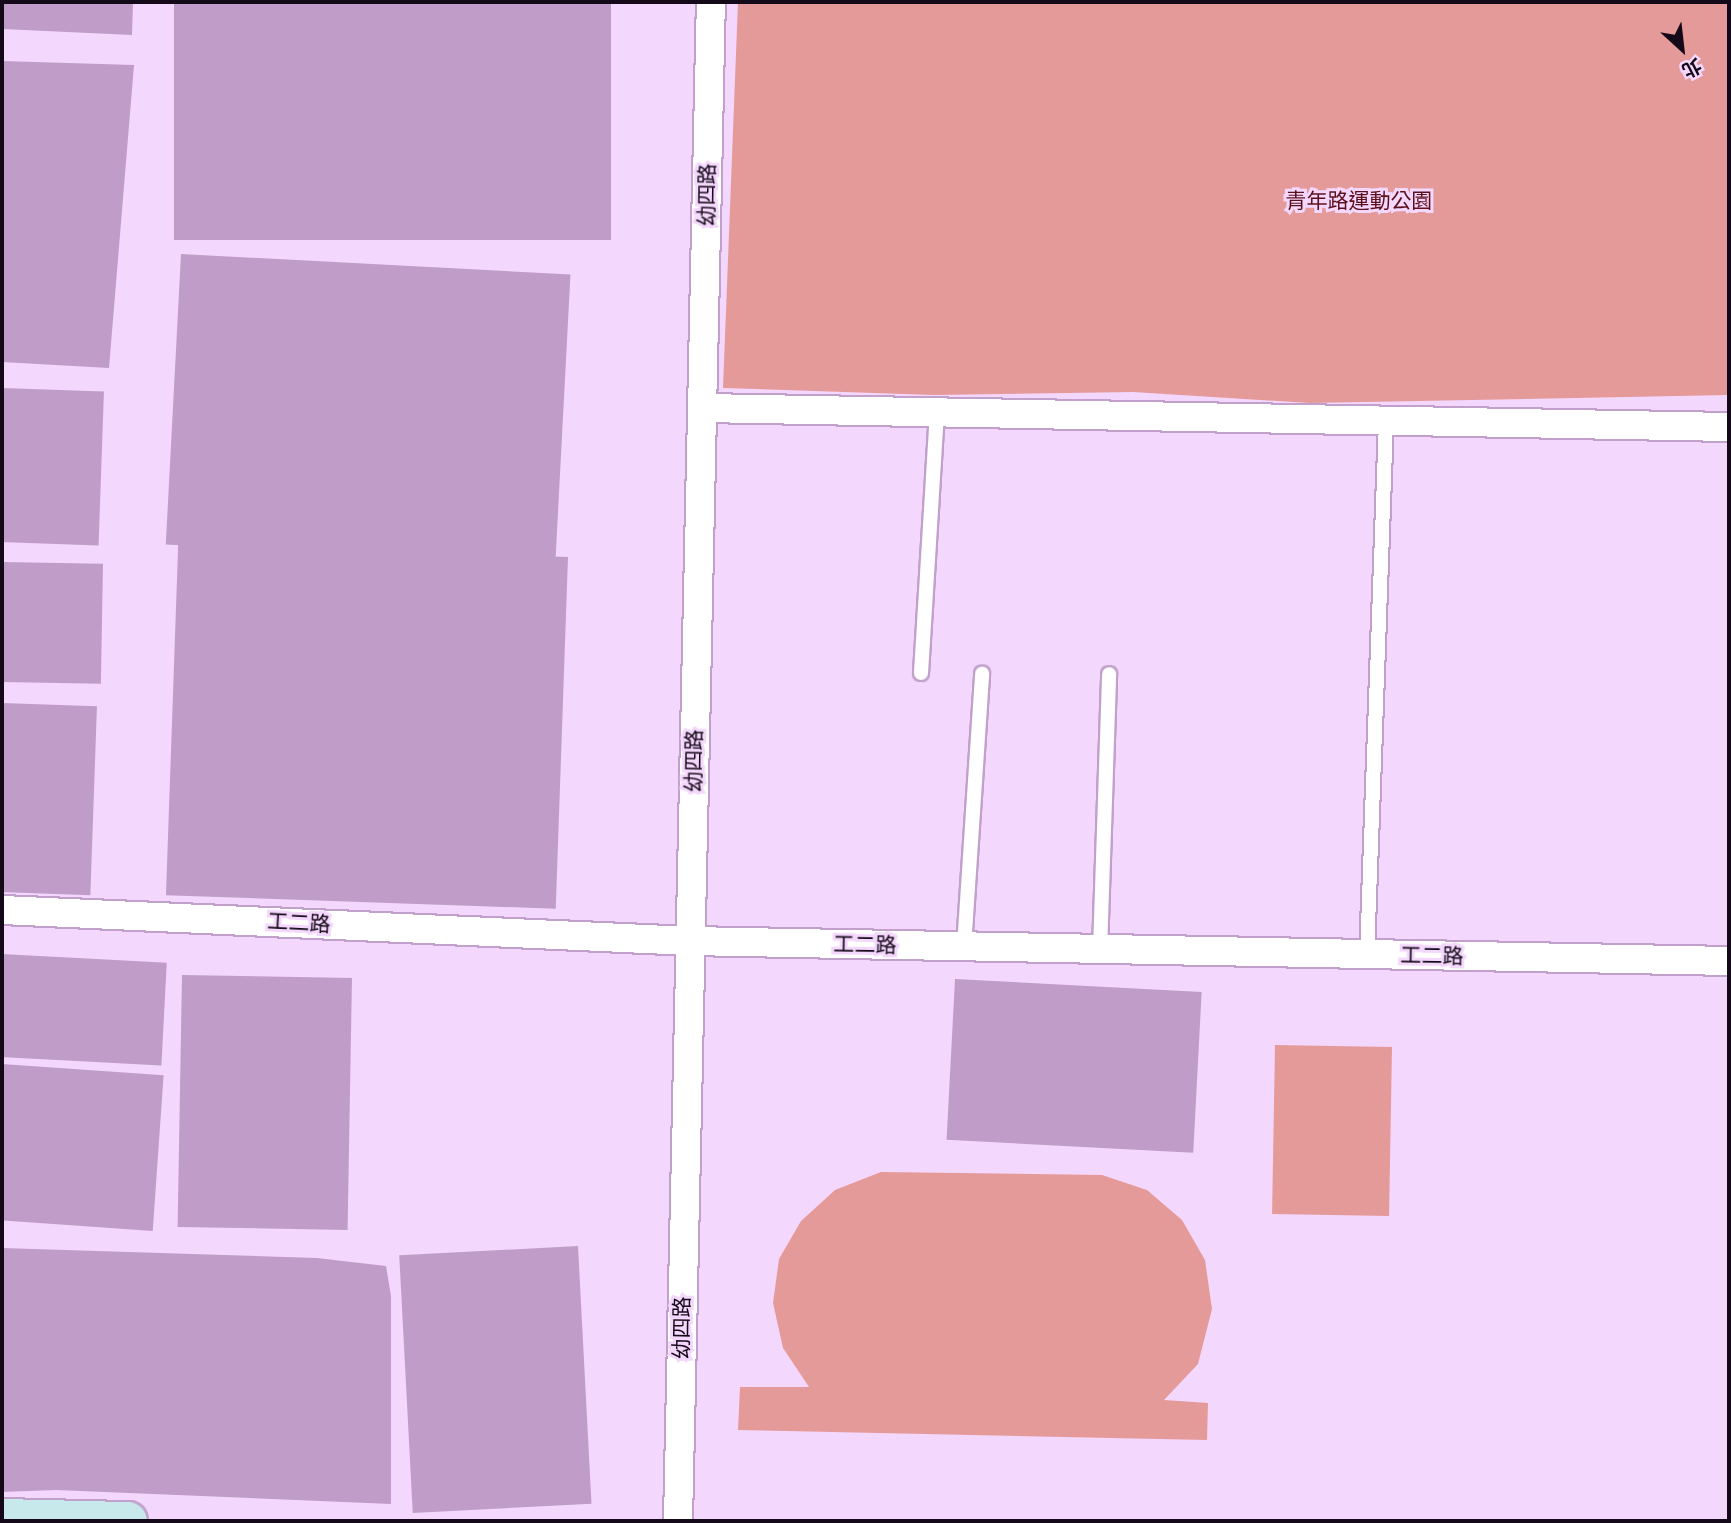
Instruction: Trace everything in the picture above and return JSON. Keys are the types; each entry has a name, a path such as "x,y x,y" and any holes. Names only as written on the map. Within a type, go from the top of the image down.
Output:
{"street":[{"name":"幼四路","path":"678,1521 711,2"},
{"path":"703,408 1729,427"},
{"name":"工二路","path":"2,910 689,941 1729,961"},
{"path":"2,1518 128,1521"}],"lane":[{"path":"921,673 937,412"},
{"path":"1367,955 1386,421"},
{"path":"964,947 982,674"},
{"path":"1100,950 1109,674"}],"green space":[{"name":"青年路運動公園","path":"738,2 1729,2 1729,395 1310,403 1133,392 933,395 723,388"},
{"path":"1275,1045 1392,1047 1389,1216 1272,1214"},
{"path":"881,1172 1102,1175 1147,1190 1182,1220 1205,1260 1212,1309 1198,1364 1164,1400 1208,1403 1207,1440 738,1430 740,1387 809,1387 783,1348 773,1303 779,1259 801,1221 835,1190"}],"building":[{"path":"2,2 133,2 132,35 2,29"},
{"path":"174,2 611,2 611,240 174,240"},
{"path":"2,61 134,65 109,368 2,362"},
{"path":"181,254 570,274 555,565 166,545"},
{"path":"2,388 104,392 99,545 2,542"},
{"path":"178,543 568,557 556,909 166,895"},
{"path":"2,562 103,564 101,684 2,682"},
{"path":"2,703 97,706 90,895 2,892"},
{"path":"2,954 167,963 161,1065 2,1057"},
{"path":"182,975 352,978 348,1230 178,1227"},
{"path":"955,979 1202,992 1193,1153 947,1140"},
{"path":"2,1064 164,1075 153,1231 2,1220"},
{"path":"578,1246 592,1504 413,1513 399,1255"},
{"path":"2,1248 317,1258 386,1266 391,1296 391,1504 56,1490 2,1492"}]}
